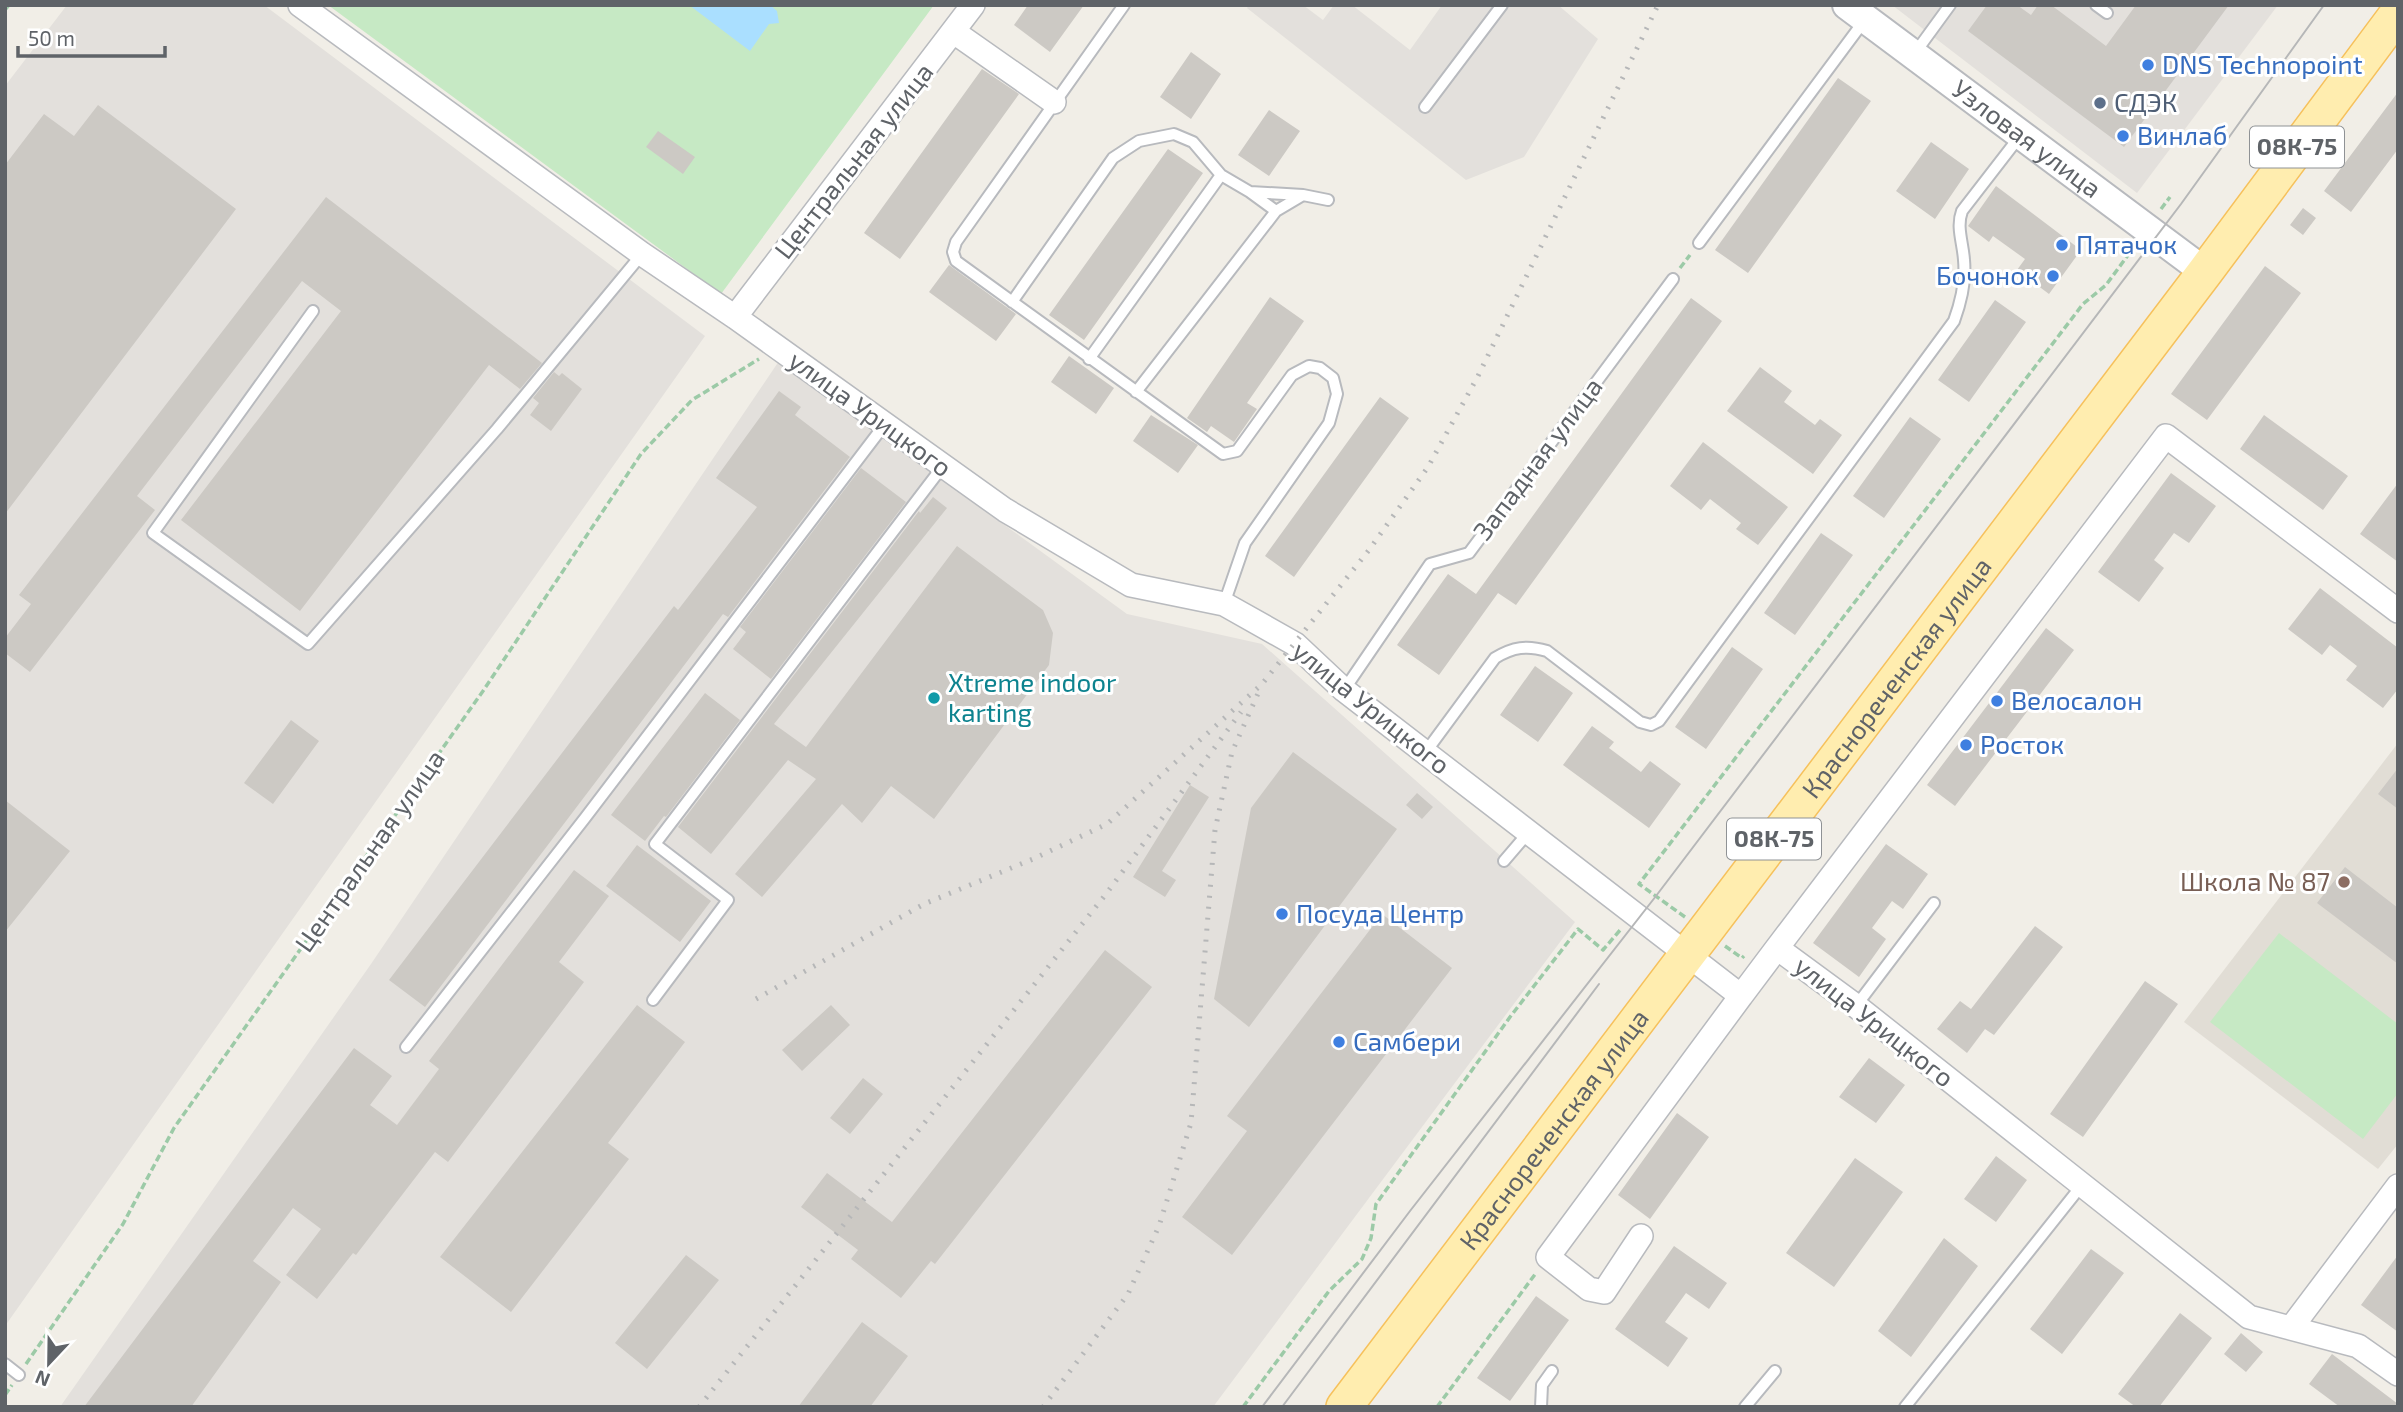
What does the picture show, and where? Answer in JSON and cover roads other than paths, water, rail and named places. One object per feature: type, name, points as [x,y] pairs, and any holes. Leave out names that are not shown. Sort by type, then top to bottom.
[{"type":"main road","name":"Краснореченская улица","points":[[1344,1407],[2395,22]]},
{"type":"street","name":"улица Урицкого","points":[[299,5],[642,254],[735,317],[1005,510],[1131,585],[1224,604],[1294,644],[1343,690],[1634,914],[1695,942],[1741,996],[1777,948],[1856,1006],[2249,1317],[2358,1346],[2398,1374]]},
{"type":"street","name":"Центральная улица","points":[[735,317],[973,5]]},
{"type":"street","name":"Узловая улица","points":[[1856,12],[2205,272]]},
{"type":"street","points":[[954,32],[1054,102]]},
{"type":"street","points":[[1777,948],[2166,436],[2398,611]]},
{"type":"street","points":[[1641,1236],[1604,1292],[1588,1289],[1548,1257],[1741,996]]},
{"type":"street","points":[[2291,1328],[2398,1186]]},
{"type":"lane","points":[[1124,5],[956,242],[953,252],[956,261],[1223,454],[1237,451],[1292,375],[1309,366],[1320,368],[1332,378],[1337,394],[1329,424],[1245,543],[1224,604]]},
{"type":"lane","points":[[1425,107],[1502,5]]},
{"type":"lane","points":[[1913,55],[1950,5]]},
{"type":"lane","points":[[2096,5],[2106,13]]},
{"type":"lane","points":[[1699,243],[1856,12]]},
{"type":"lane","points":[[1012,302],[1113,158],[1139,141],[1174,134],[1193,142],[1221,175],[1250,191],[1276,211]]},
{"type":"lane","points":[[1425,753],[1495,657],[1521,647],[1547,651],[1640,722],[1651,725],[1660,721],[1954,321],[1962,300],[1965,262],[1958,221],[1962,211],[2020,135]]},
{"type":"lane","points":[[1089,359],[1221,175]]},
{"type":"lane","points":[[1250,191],[1303,195],[1328,201]]},
{"type":"lane","points":[[1136,392],[1276,211],[1303,195]]},
{"type":"lane","points":[[313,311],[153,533],[308,644],[497,429],[642,254]]},
{"type":"lane","name":"Западная улица","points":[[1343,690],[1430,564],[1469,553],[1673,279]]},
{"type":"lane","points":[[406,1047],[593,808],[885,424]]},
{"type":"lane","points":[[653,1000],[728,900],[655,845],[943,466]]},
{"type":"lane","points":[[1504,861],[1528,833]]},
{"type":"lane","points":[[1856,1006],[1934,903]]},
{"type":"lane","points":[[1905,1407],[2082,1185]]},
{"type":"lane","points":[[5,1364],[19,1375]]},
{"type":"lane","points":[[1541,1407],[1542,1385],[1552,1371]]},
{"type":"lane","points":[[1745,1407],[1775,1371]]},
{"type":"water","points":[[689,5],[770,5],[777,11],[779,23],[769,24],[750,51]]},
{"type":"tram line","points":[[1262,1407],[1410,1211],[1656,896],[2181,204],[2324,5]]},
{"type":"tram line","points":[[1282,1407],[1599,984]]},
{"type":"railway","points":[[756,999],[924,904],[1033,859],[1107,824],[1262,684],[1369,550],[1428,467],[1478,376],[1658,5]]},
{"type":"railway","points":[[1043,1407],[1128,1294],[1159,1226],[1191,1123],[1215,830],[1232,752],[1260,689]]},
{"type":"railway","points":[[699,1407],[1106,894],[1241,712]]},
{"type":"place","name":"DNS Technopoint","points":[[2148,65]]},
{"type":"place","name":"СДЭК","points":[[2100,103]]},
{"type":"place","name":"Винлаб","points":[[2123,136]]},
{"type":"place","name":"Пятачок","points":[[2062,245]]},
{"type":"place","name":"Бочонок","points":[[2053,276]]},
{"type":"place","name":"Xtreme indoor karting","points":[[934,698]]},
{"type":"place","name":"Велосалон","points":[[1997,701]]},
{"type":"place","name":"Росток","points":[[1966,745]]},
{"type":"place","name":"Школа № 87","points":[[2344,882]]},
{"type":"place","name":"Посуда Центр","points":[[1282,914]]},
{"type":"place","name":"Самбери","points":[[1339,1042]]}]
